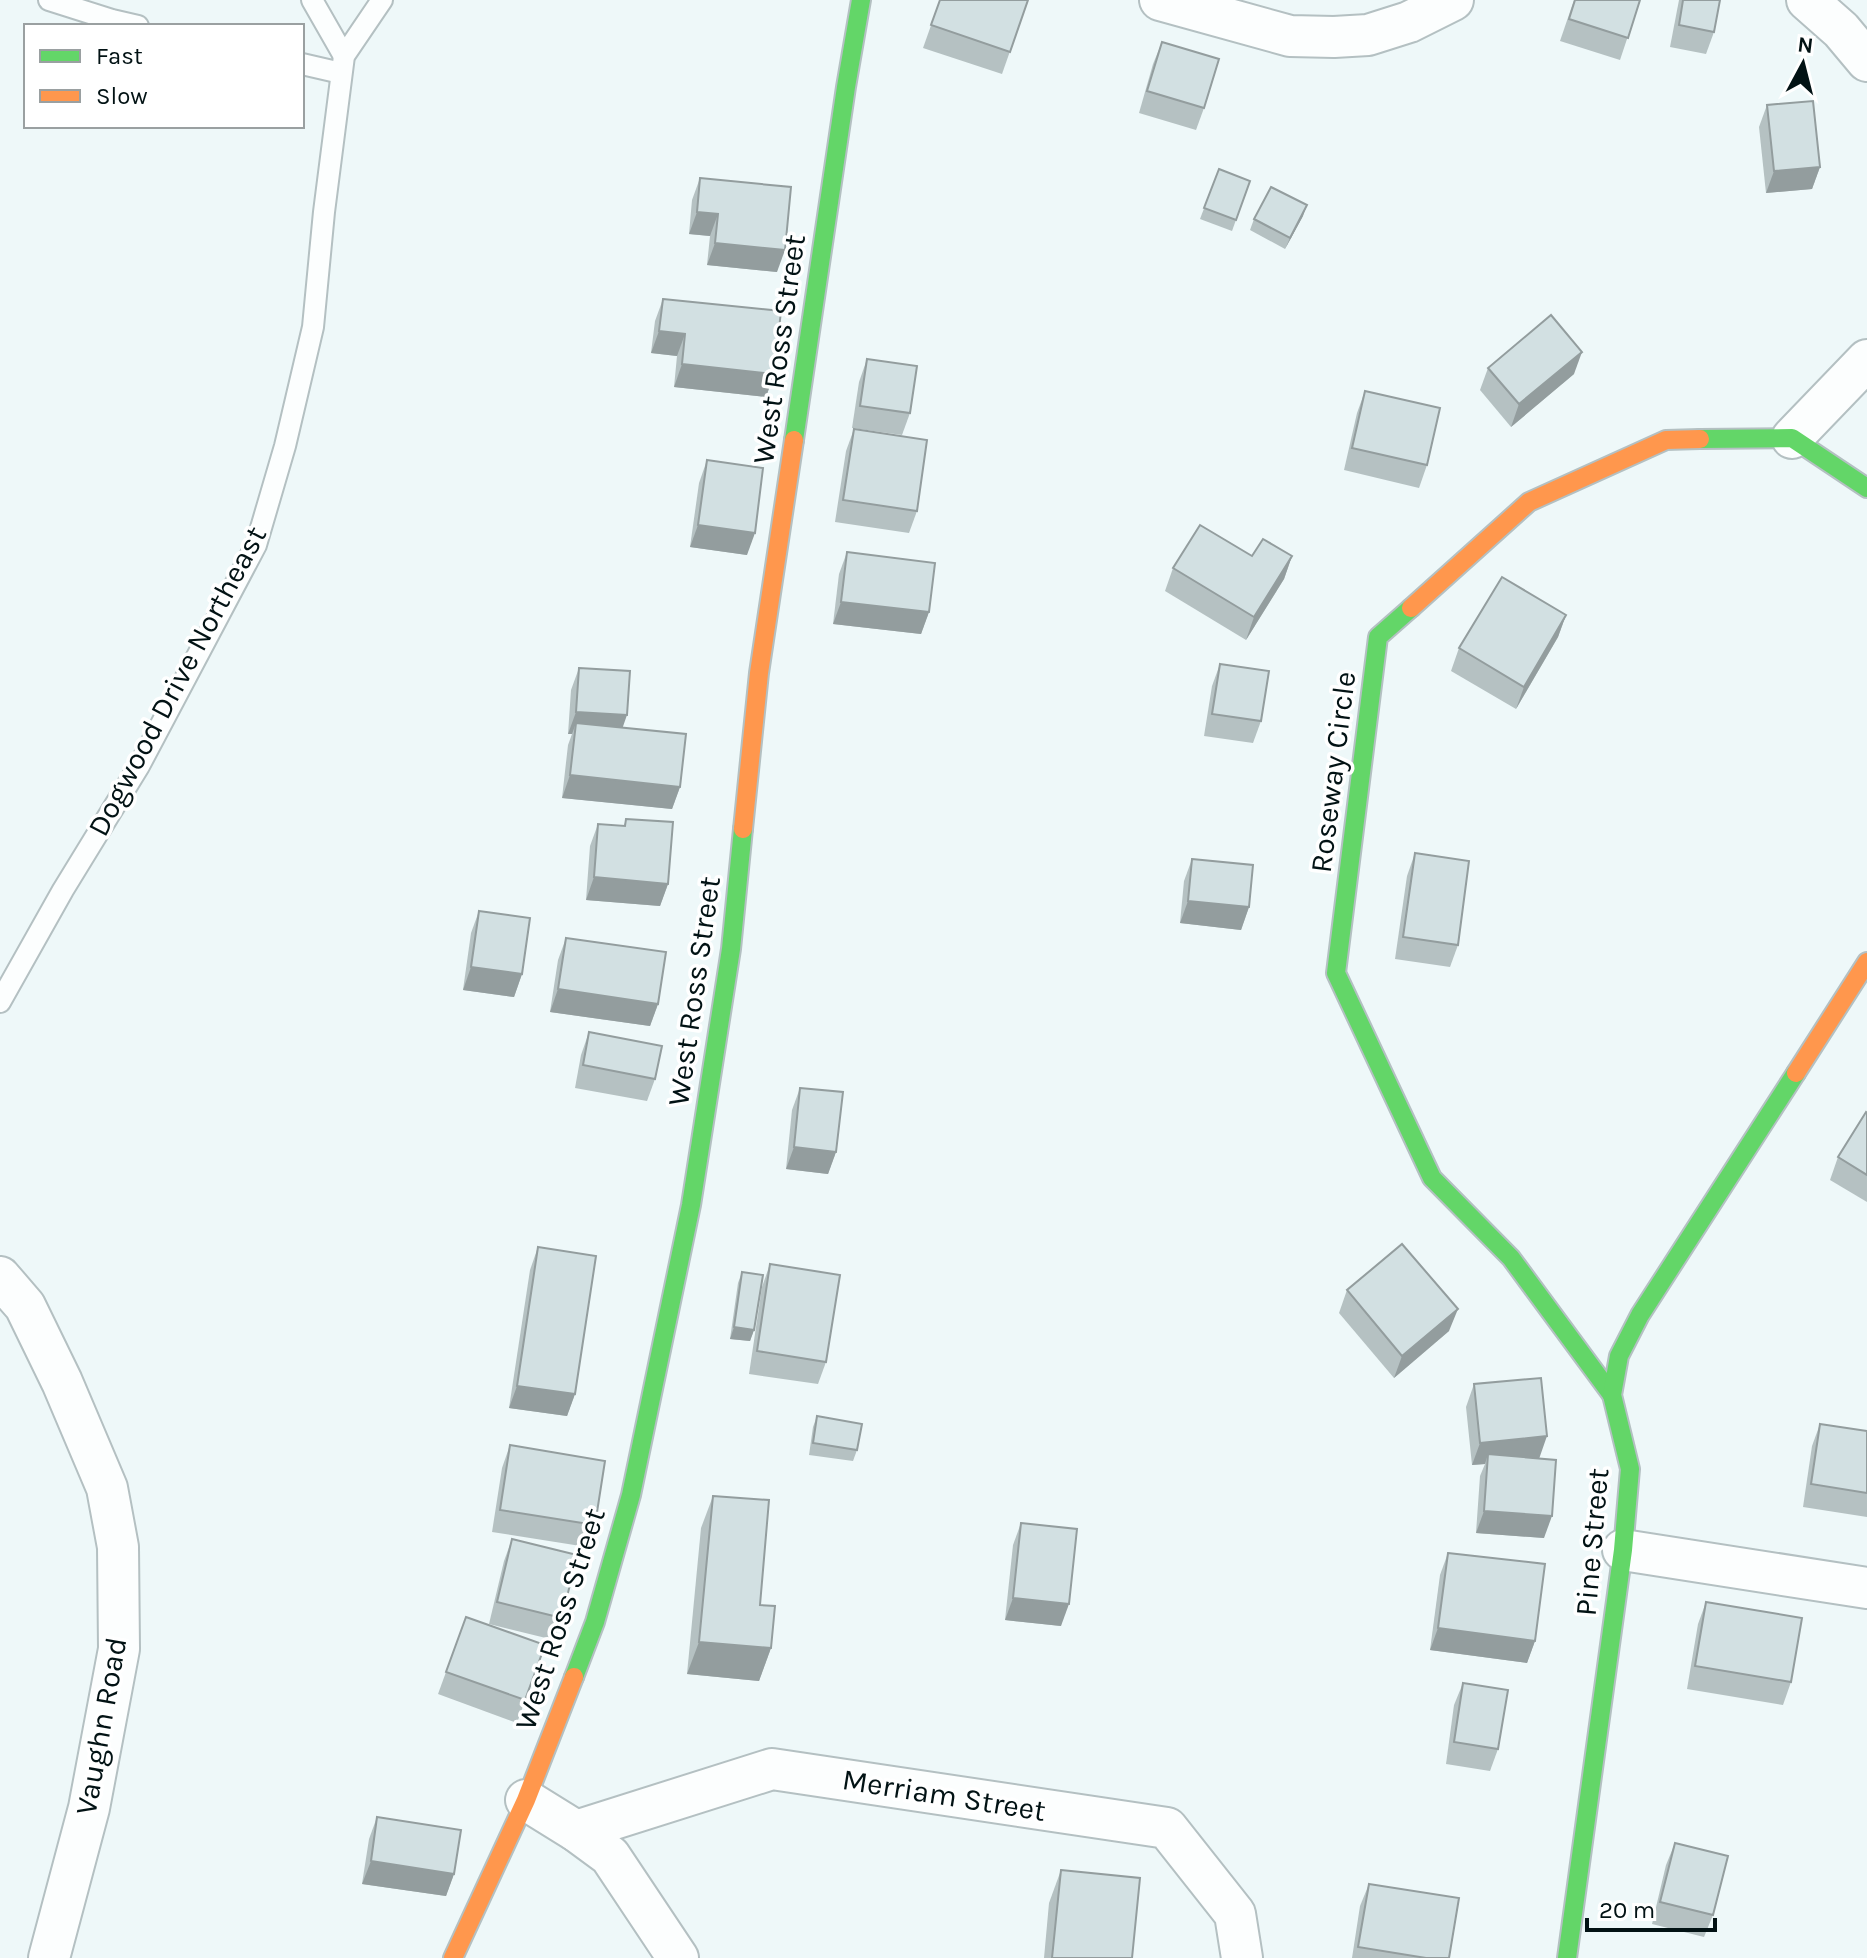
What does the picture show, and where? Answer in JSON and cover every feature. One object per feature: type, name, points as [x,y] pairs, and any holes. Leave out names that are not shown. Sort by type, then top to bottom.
[{"type":"street","name":"West Ross Street","points":[[453,1958],[526,1800],[595,1622],[631,1495],[691,1205],[731,949],[759,673],[861,0]]},
{"type":"street","points":[[1160,0],[1290,36],[1334,37],[1368,35],[1409,22],[1453,0]]},
{"type":"street","points":[[1807,0],[1841,30],[1867,61]]},
{"type":"street","points":[[1867,360],[1792,438],[1867,488]]},
{"type":"street","name":"Roseway Circle","points":[[1612,1395],[1511,1258],[1432,1178],[1336,973],[1378,637],[1529,502],[1666,440],[1792,438]]},
{"type":"street","name":"Pine Street","points":[[1567,1958],[1623,1550],[1630,1469],[1612,1395],[1619,1356],[1640,1315],[1867,962]]},
{"type":"street","name":"Vaughn Road","points":[[0,1277],[25,1306],[62,1382],[107,1488],[118,1547],[119,1649],[89,1808],[49,1958]]},
{"type":"street","points":[[1623,1550],[1867,1588]]},
{"type":"street","name":"Merriam Street","points":[[576,1831],[772,1769],[1167,1828],[1235,1914],[1242,1958]]},
{"type":"street","points":[[526,1800],[610,1856],[678,1958]]},
{"type":"lane","points":[[49,0],[129,24]]},
{"type":"lane","points":[[304,64],[343,64],[312,0]]},
{"type":"lane","name":"Dogwood Drive Northeast","points":[[0,1002],[63,890],[139,766],[256,545],[285,446],[313,327],[343,64],[382,0]]},
{"type":"building","points":[[940,0],[1028,0],[1010,52],[931,25]]},
{"type":"building","points":[[1575,0],[1640,0],[1628,38],[1569,19]]},
{"type":"building","points":[[1683,0],[1720,0],[1714,32],[1679,25]]},
{"type":"building","points":[[1162,42],[1219,59],[1204,108],[1147,91]]},
{"type":"building","points":[[1813,101],[1820,167],[1774,171],[1767,105]]},
{"type":"building","points":[[1219,169],[1250,181],[1236,220],[1204,208]]},
{"type":"building","points":[[700,178],[791,187],[785,250],[715,243],[718,214],[697,212]]},
{"type":"building","points":[[1271,187],[1307,205],[1290,238],[1254,219]]},
{"type":"building","points":[[663,299],[781,311],[774,374],[682,364],[685,334],[659,331]]},
{"type":"building","points":[[1551,315],[1582,352],[1519,404],[1488,368]]},
{"type":"building","points":[[867,359],[917,366],[910,413],[860,406]]},
{"type":"building","points":[[1365,391],[1440,408],[1427,465],[1352,448]]},
{"type":"building","points":[[854,429],[927,440],[917,511],[843,500]]},
{"type":"building","points":[[707,460],[763,468],[755,533],[698,525]]},
{"type":"building","points":[[1200,525],[1252,556],[1263,539],[1292,556],[1254,617],[1173,568]]},
{"type":"building","points":[[847,552],[935,563],[929,612],[841,602]]},
{"type":"building","points":[[1502,577],[1566,615],[1524,687],[1459,648]]},
{"type":"building","points":[[1220,664],[1269,671],[1261,721],[1212,714]]},
{"type":"building","points":[[579,668],[630,671],[627,715],[576,712]]},
{"type":"building","points":[[576,723],[686,734],[680,787],[570,775]]},
{"type":"building","points":[[626,819],[673,822],[668,884],[594,877],[598,824],[625,826]]},
{"type":"building","points":[[1415,853],[1469,861],[1458,945],[1403,937]]},
{"type":"building","points":[[1192,859],[1253,865],[1249,907],[1188,901]]},
{"type":"building","points":[[479,911],[530,918],[522,974],[471,967]]},
{"type":"building","points":[[566,938],[666,952],[658,1004],[558,989]]},
{"type":"building","points":[[589,1032],[662,1046],[655,1079],[583,1065]]},
{"type":"building","points":[[800,1088],[843,1092],[836,1152],[794,1147]]},
{"type":"building","points":[[1867,1113],[1867,1175],[1838,1157]]},
{"type":"building","points":[[1402,1244],[1458,1309],[1402,1356],[1347,1290]]},
{"type":"building","points":[[538,1247],[596,1256],[575,1394],[517,1386]]},
{"type":"building","points":[[770,1264],[840,1275],[826,1362],[757,1351]]},
{"type":"building","points":[[742,1272],[763,1275],[754,1330],[734,1327]]},
{"type":"building","points":[[1541,1378],[1547,1436],[1480,1443],[1474,1384]]},
{"type":"building","points":[[817,1416],[862,1424],[857,1450],[813,1443]]},
{"type":"building","points":[[1820,1424],[1867,1431],[1867,1493],[1811,1484]]},
{"type":"building","points":[[510,1445],[605,1461],[595,1525],[500,1510]]},
{"type":"building","points":[[1488,1454],[1556,1460],[1552,1516],[1484,1511]]},
{"type":"building","points":[[713,1496],[769,1500],[760,1605],[775,1606],[771,1648],[699,1642]]},
{"type":"building","points":[[1021,1523],[1077,1529],[1069,1604],[1013,1598]]},
{"type":"building","points":[[512,1539],[577,1555],[562,1618],[497,1602]]},
{"type":"building","points":[[1448,1553],[1545,1564],[1535,1641],[1438,1628]]},
{"type":"building","points":[[1706,1602],[1802,1618],[1791,1682],[1695,1666]]},
{"type":"building","points":[[466,1617],[545,1645],[525,1700],[446,1672]]},
{"type":"building","points":[[1463,1683],[1508,1690],[1498,1749],[1454,1742]]},
{"type":"building","points":[[377,1817],[461,1830],[454,1874],[371,1861]]},
{"type":"building","points":[[1675,1843],[1728,1856],[1713,1915],[1660,1902]]},
{"type":"building","points":[[1061,1870],[1140,1878],[1132,1958],[1052,1958]]},
{"type":"building","points":[[1369,1884],[1459,1898],[1449,1958],[1426,1958],[1358,1947]]},
{"type":"traffic: fast","points":[[794,440],[861,0]]},
{"type":"traffic: fast","points":[[1700,439],[1792,438],[1867,488]]},
{"type":"traffic: fast","points":[[1411,608],[1378,637],[1336,973],[1432,1178],[1511,1258],[1612,1395]]},
{"type":"traffic: fast","points":[[574,1677],[595,1622],[631,1495],[691,1205],[731,949],[743,829]]},
{"type":"traffic: fast","points":[[1567,1958],[1623,1550],[1630,1469],[1612,1395],[1619,1356],[1640,1315],[1796,1073]]},
{"type":"traffic: slow","points":[[1411,608],[1529,502],[1666,440],[1700,439]]},
{"type":"traffic: slow","points":[[743,829],[759,673],[794,440]]},
{"type":"traffic: slow","points":[[1796,1073],[1867,962]]},
{"type":"traffic: slow","points":[[453,1958],[526,1800],[574,1677]]}]
